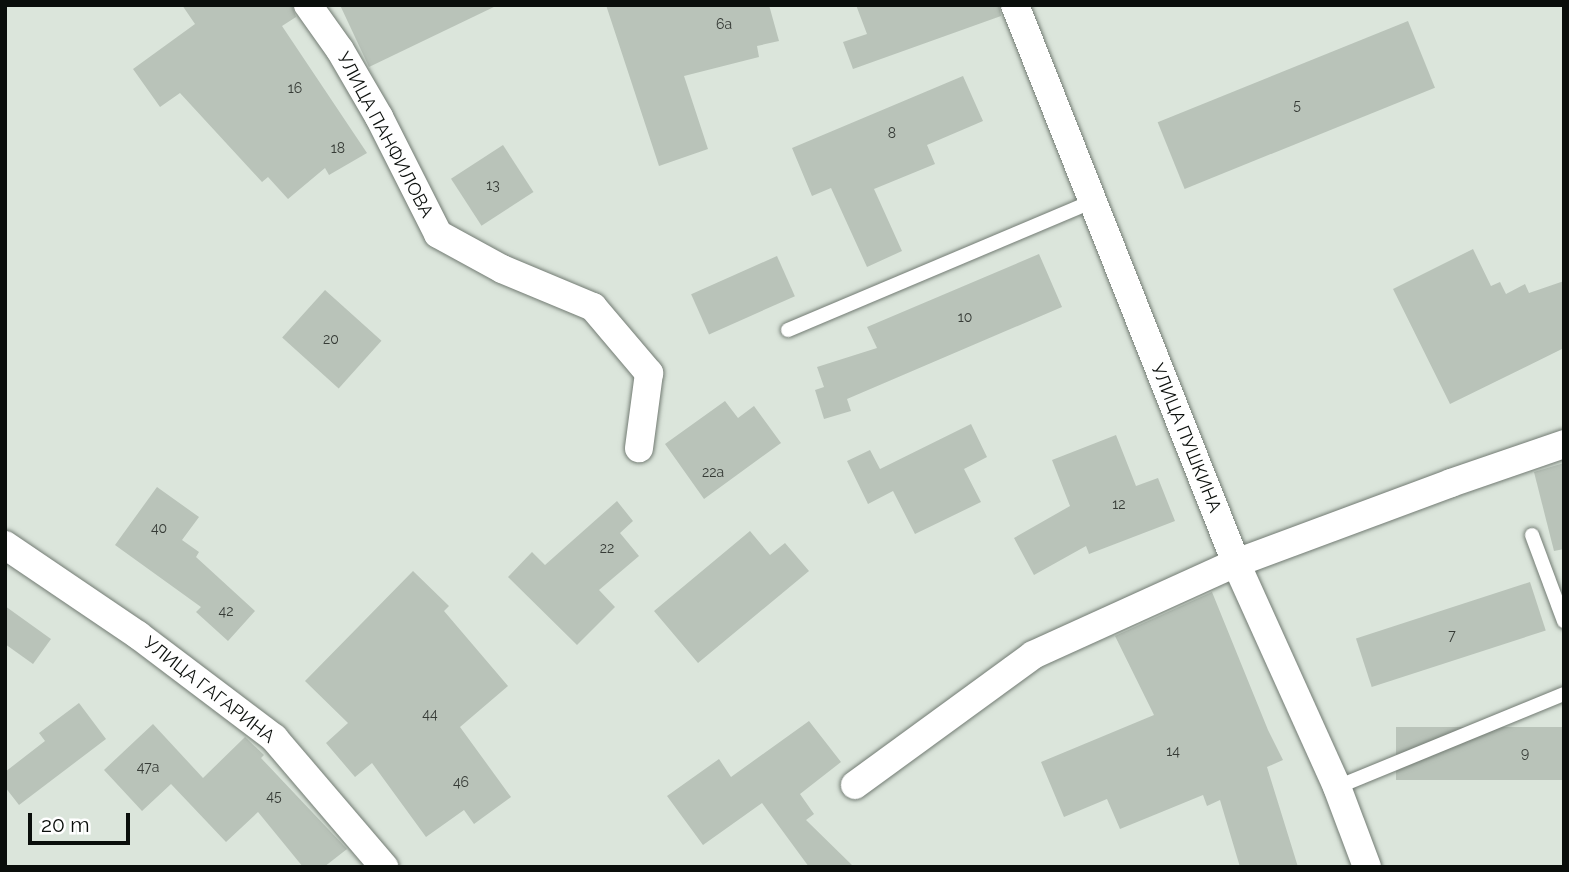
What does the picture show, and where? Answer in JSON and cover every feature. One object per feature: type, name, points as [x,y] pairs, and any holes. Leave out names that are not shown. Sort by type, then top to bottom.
[{"type":"street","name":"УЛИЦА ПАНФИЛОВА","points":[[308,5],[340,50],[379,117],[438,234],[502,269],[593,307],[649,373],[639,448]]},
{"type":"street","name":"УЛИЦА ПУШКИНА","points":[[1015,5],[1236,563],[1337,788],[1367,867]]},
{"type":"street","points":[[855,785],[1033,655],[1236,563],[1451,482],[1564,444]]},
{"type":"street","name":"УЛИЦА ГАГАРИНА","points":[[5,545],[138,635],[274,738],[384,867]]},
{"type":"lane","points":[[788,330],[1093,201]]},
{"type":"lane","points":[[1532,535],[1564,621]]},
{"type":"lane","points":[[1337,788],[1564,694]]},
{"type":"building","points":[[182,5],[292,5],[296,17],[282,26],[367,153],[329,175],[325,168],[288,199],[268,177],[262,182],[180,93],[160,107],[133,69],[195,24]]},
{"type":"building","points":[[340,5],[498,5],[369,67]]},
{"type":"building","points":[[606,5],[769,5],[779,41],[757,46],[759,57],[684,76],[708,149],[659,166]]},
{"type":"building","points":[[856,5],[999,5],[1001,16],[853,69],[843,42],[867,34]]},
{"type":"building","points":[[1408,21],[1435,88],[1185,189],[1158,122]]},
{"type":"building","points":[[963,76],[983,121],[927,145],[935,164],[874,189],[902,251],[867,267],[831,188],[812,196],[792,148]]},
{"type":"building","points":[[503,145],[533,192],[482,226],[451,179]]},
{"type":"building","points":[[1473,249],[1491,286],[1500,282],[1506,294],[1525,284],[1529,293],[1564,281],[1564,348],[1450,404],[1393,289]]},
{"type":"building","points":[[1039,254],[1062,307],[847,399],[851,411],[824,419],[815,390],[824,387],[817,367],[877,348],[867,327]]},
{"type":"building","points":[[777,256],[795,296],[709,334],[691,294]]},
{"type":"building","points":[[325,290],[381,341],[339,388],[282,338]]},
{"type":"building","points":[[725,401],[738,418],[754,406],[781,443],[704,499],[665,444]]},
{"type":"building","points":[[971,424],[987,457],[964,469],[981,502],[915,534],[893,491],[868,504],[847,461],[870,450],[880,469]]},
{"type":"building","points":[[1116,435],[1136,486],[1158,478],[1175,521],[1089,554],[1086,546],[1034,575],[1014,538],[1070,506],[1052,460]]},
{"type":"building","points":[[1564,463],[1564,549],[1554,551],[1534,472]]},
{"type":"building","points":[[157,487],[199,517],[182,540],[199,552],[196,557],[255,611],[228,641],[196,612],[201,607],[115,545]]},
{"type":"building","points":[[617,501],[633,521],[620,533],[639,556],[599,590],[615,607],[577,645],[508,577],[532,552],[545,565]]},
{"type":"building","points":[[750,531],[770,555],[785,543],[809,571],[698,663],[654,611]]},
{"type":"building","points":[[413,571],[449,606],[444,611],[508,686],[460,727],[511,797],[474,824],[464,810],[426,837],[372,763],[355,777],[326,743],[348,723],[305,681]]},
{"type":"building","points":[[1530,582],[1546,631],[1372,687],[1356,639]]},
{"type":"building","points":[[1212,592],[1268,730],[1283,760],[1267,767],[1298,867],[1240,867],[1220,800],[1207,806],[1203,795],[1120,829],[1107,799],[1064,817],[1041,762],[1154,715],[1115,636]]},
{"type":"building","points":[[5,606],[51,639],[33,664],[5,644]]},
{"type":"building","points":[[79,703],[106,739],[19,805],[5,787],[5,772],[45,741],[39,733]]},
{"type":"building","points":[[809,721],[841,762],[800,794],[814,814],[806,820],[854,867],[809,867],[762,803],[703,845],[667,796],[719,759],[731,777]]},
{"type":"building","points":[[153,724],[203,778],[245,737],[264,755],[261,758],[347,849],[324,867],[303,867],[258,812],[226,842],[171,784],[142,811],[104,770]]},
{"type":"building","points":[[1396,727],[1564,727],[1564,780],[1396,780]]}]
